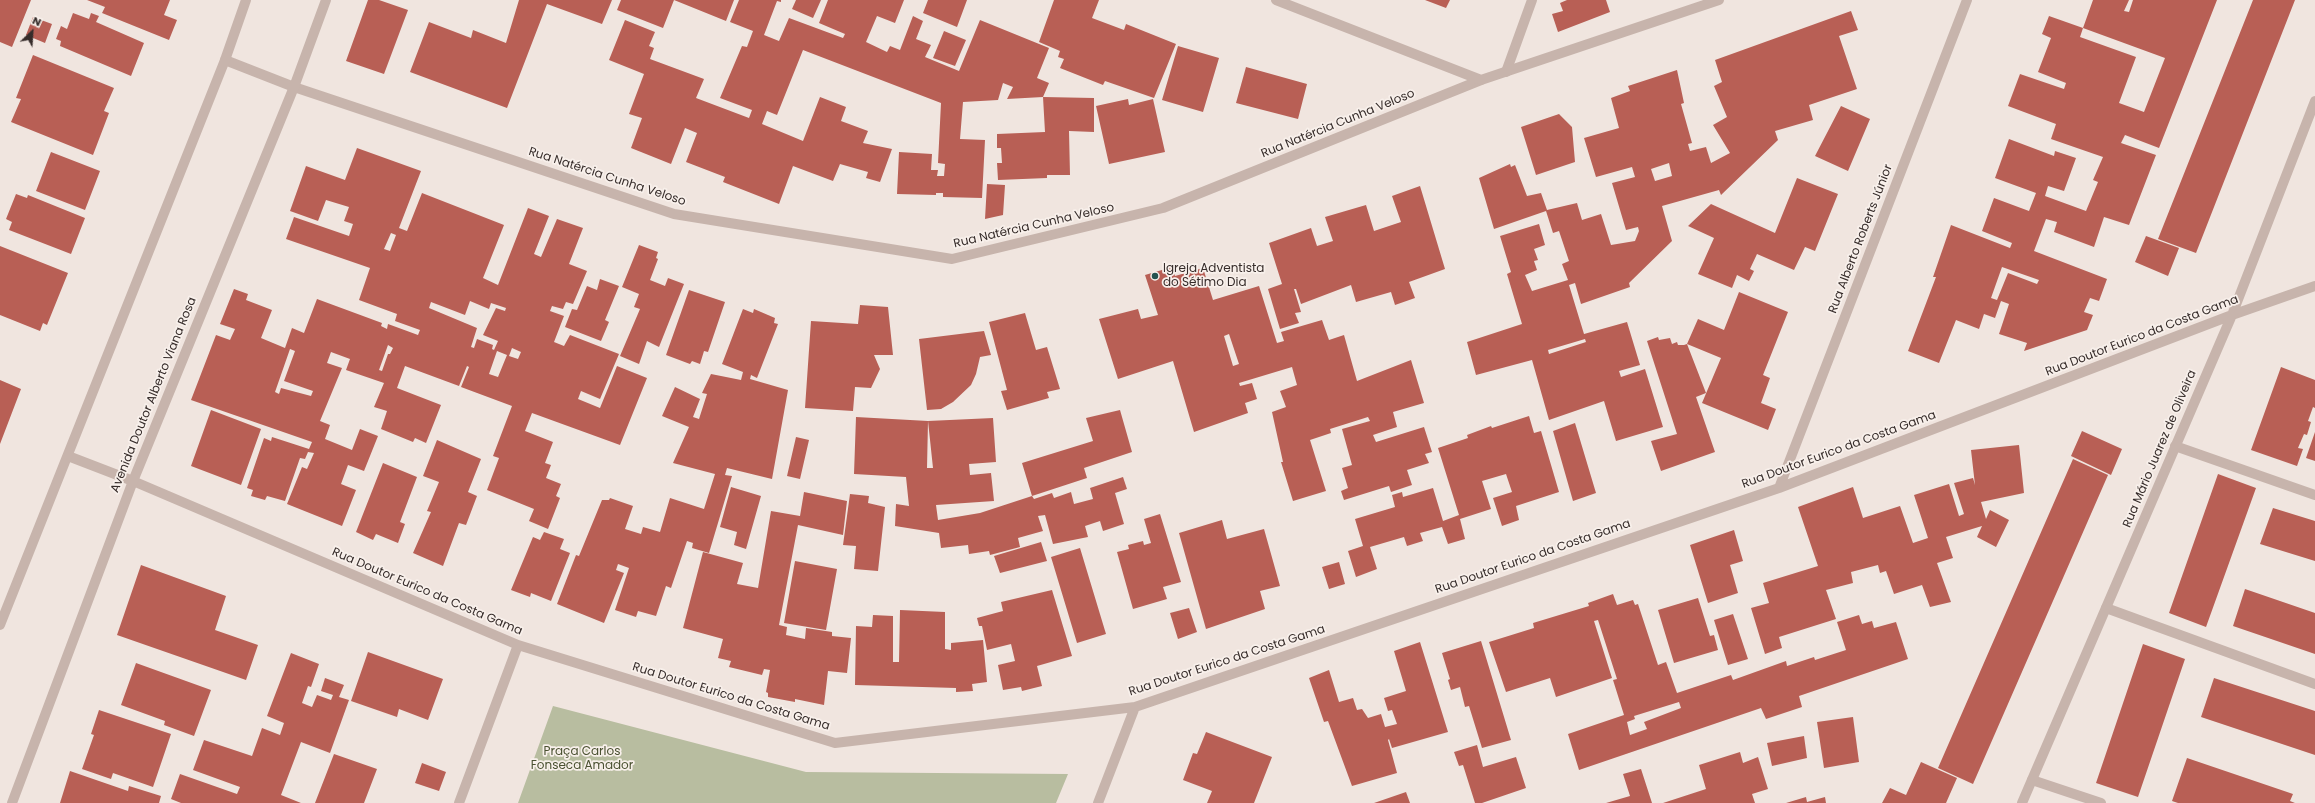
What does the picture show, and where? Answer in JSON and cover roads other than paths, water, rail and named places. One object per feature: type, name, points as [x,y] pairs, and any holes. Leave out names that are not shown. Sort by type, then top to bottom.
[{"type":"street","points":[[0,625],[224,60],[246,0]]},
{"type":"street","name":"Avenida Doutor Alberto Viana Rosa","points":[[12,803],[133,481],[294,87],[326,0]]},
{"type":"street","points":[[1276,0],[1481,80]]},
{"type":"street","points":[[1506,72],[1532,0]]},
{"type":"street","name":"Rua Natércia Cunha Veloso","points":[[224,60],[294,87],[674,214],[952,259],[1163,208],[1481,80],[1719,0]]},
{"type":"street","name":"Rua Alberto Roberts Júnior","points":[[1779,488],[1967,0]]},
{"type":"street","name":"Rua Mário Juarez de Oliveira","points":[[2022,803],[2232,315],[2315,101]]},
{"type":"street","name":"Rua Doutor Eurico da Costa Gama","points":[[68,456],[133,481],[518,645],[835,743],[1136,707],[1779,488],[2232,315],[2315,286]]},
{"type":"street","points":[[2175,446],[2315,495]]},
{"type":"street","points":[[2106,608],[2315,684]]},
{"type":"street","points":[[459,803],[518,645]]},
{"type":"street","points":[[1098,803],[1136,707]]},
{"type":"street","points":[[2032,780],[2101,803]]},
{"type":"place","name":"Igreja Adventista do Sétimo Dia","points":[[1155,276]]},
{"type":"park label","name":"Praça Carlos Fonseca Amador","points":[[582,759]]}]
